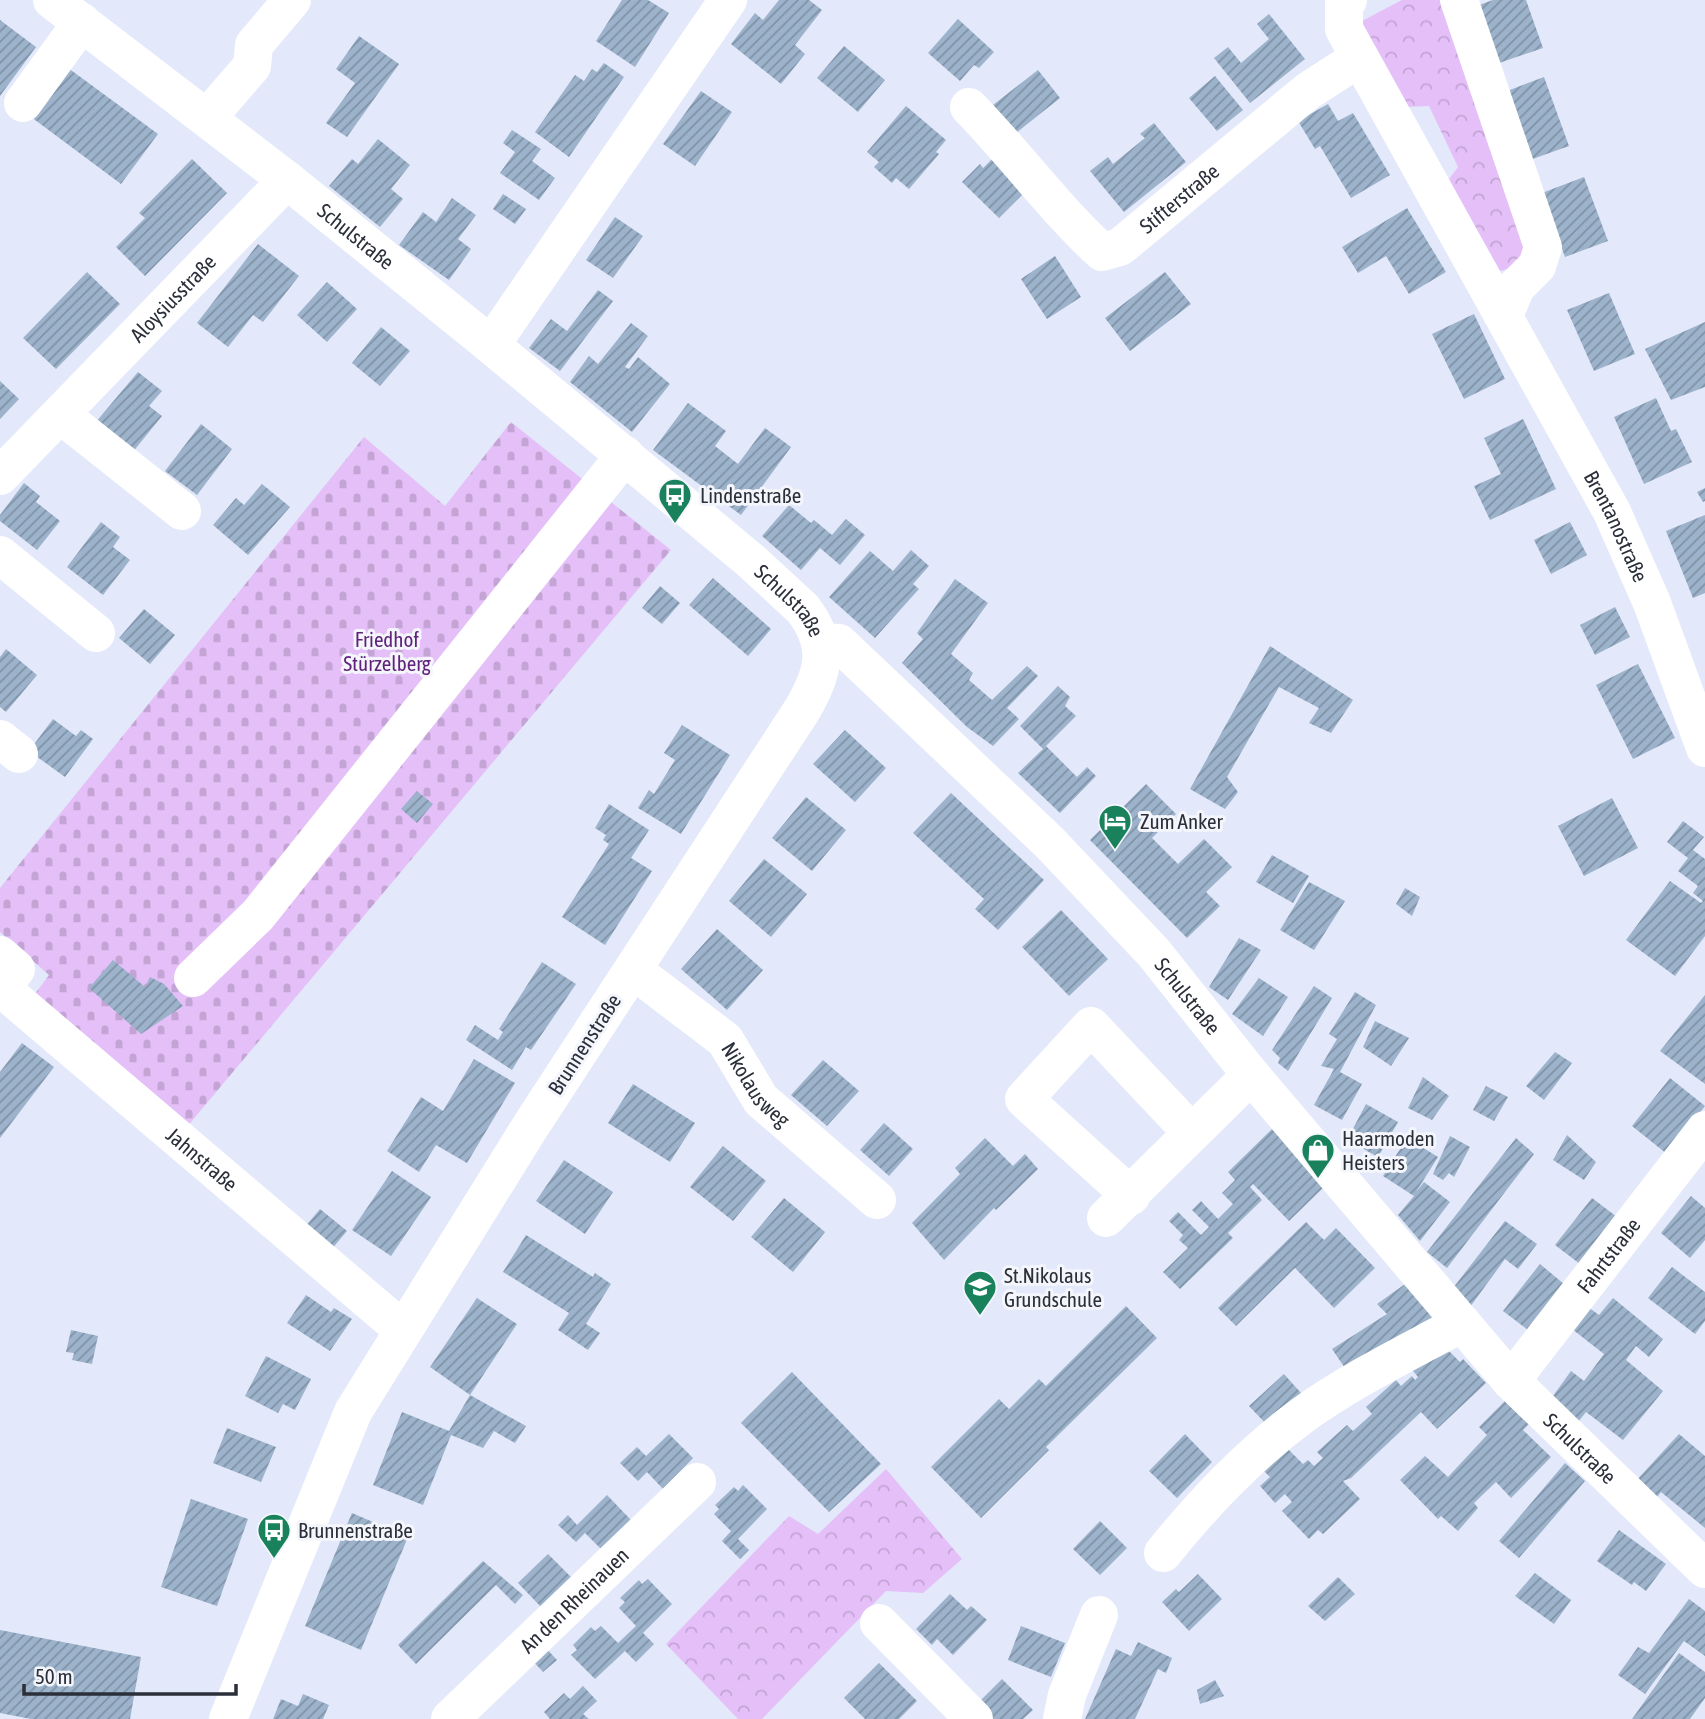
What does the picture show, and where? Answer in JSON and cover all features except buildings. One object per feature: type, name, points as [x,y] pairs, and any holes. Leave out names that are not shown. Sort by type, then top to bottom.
[{"type":"street","points":[[207,118],[252,66],[254,45],[292,0]]},
{"type":"street","points":[[491,345],[728,0]]},
{"type":"street","points":[[1348,0],[1344,4],[1343,29],[1359,58]]},
{"type":"street","points":[[1459,0],[1543,247],[1536,266],[1516,287],[1504,316]]},
{"type":"street","points":[[23,103],[67,11]]},
{"type":"street","name":"Schulstraße","points":[[67,11],[287,180],[625,455],[794,601],[814,624],[820,642],[839,643],[1050,843],[1154,953],[1251,1075],[1511,1381],[1705,1569]]},
{"type":"street","name":"Stifterstraße","points":[[969,107],[1013,152],[1052,202],[1101,251],[1120,247],[1308,91],[1359,58]]},
{"type":"street","name":"Brentanostraße","points":[[1359,58],[1612,512],[1652,603],[1705,748]]},
{"type":"street","name":"Aloysiusstraße","points":[[0,476],[287,180]]},
{"type":"street","points":[[61,415],[182,512]]},
{"type":"street","points":[[192,978],[258,915],[625,455]]},
{"type":"street","points":[[0,555],[96,633]]},
{"type":"street","name":"Brunnenstraße","points":[[228,1719],[354,1412],[402,1329],[812,693],[820,671],[820,642]]},
{"type":"street","name":"Nikolausweg","points":[[633,970],[725,1040],[761,1100],[877,1200]]},
{"type":"street","name":"Jahnstraße","points":[[0,978],[402,1329]]},
{"type":"street","points":[[1192,1133],[1091,1026],[1024,1099],[1118,1207],[1251,1075]]},
{"type":"street","name":"Fahrtstraße","points":[[1511,1381],[1705,1130]]},
{"type":"street","points":[[1163,1553],[1192,1517],[1236,1472],[1304,1414],[1373,1371],[1462,1323]]},
{"type":"street","name":"An den Rheinauen","points":[[450,1719],[697,1482]]},
{"type":"street","points":[[1065,1707],[1099,1615]]},
{"type":"street","points":[[879,1623],[974,1719]]},
{"type":"green space","points":[[1402,0],[1443,0],[1527,242],[1518,266],[1500,271],[1447,182],[1458,167],[1429,106],[1406,107],[1360,22]]},
{"type":"green space","name":"Friedhof Stürzelberg","points":[[511,422],[671,550],[186,1128],[32,998],[49,975],[0,932],[0,888],[364,437],[445,506]]},
{"type":"green space","points":[[886,1469],[962,1559],[923,1593],[886,1591],[762,1719],[738,1719],[666,1644],[789,1516],[818,1534]]},
{"type":"place","name":"Lindenstraße","points":[[675,525]]},
{"type":"place","name":"Zum Anker","points":[[1115,851]]},
{"type":"place","name":"Haarmoden Heisters","points":[[1318,1180]]},
{"type":"place","name":"St.Nikolaus Grundschule","points":[[980,1317]]},
{"type":"place","name":"Brunnenstraße","points":[[274,1560]]}]
